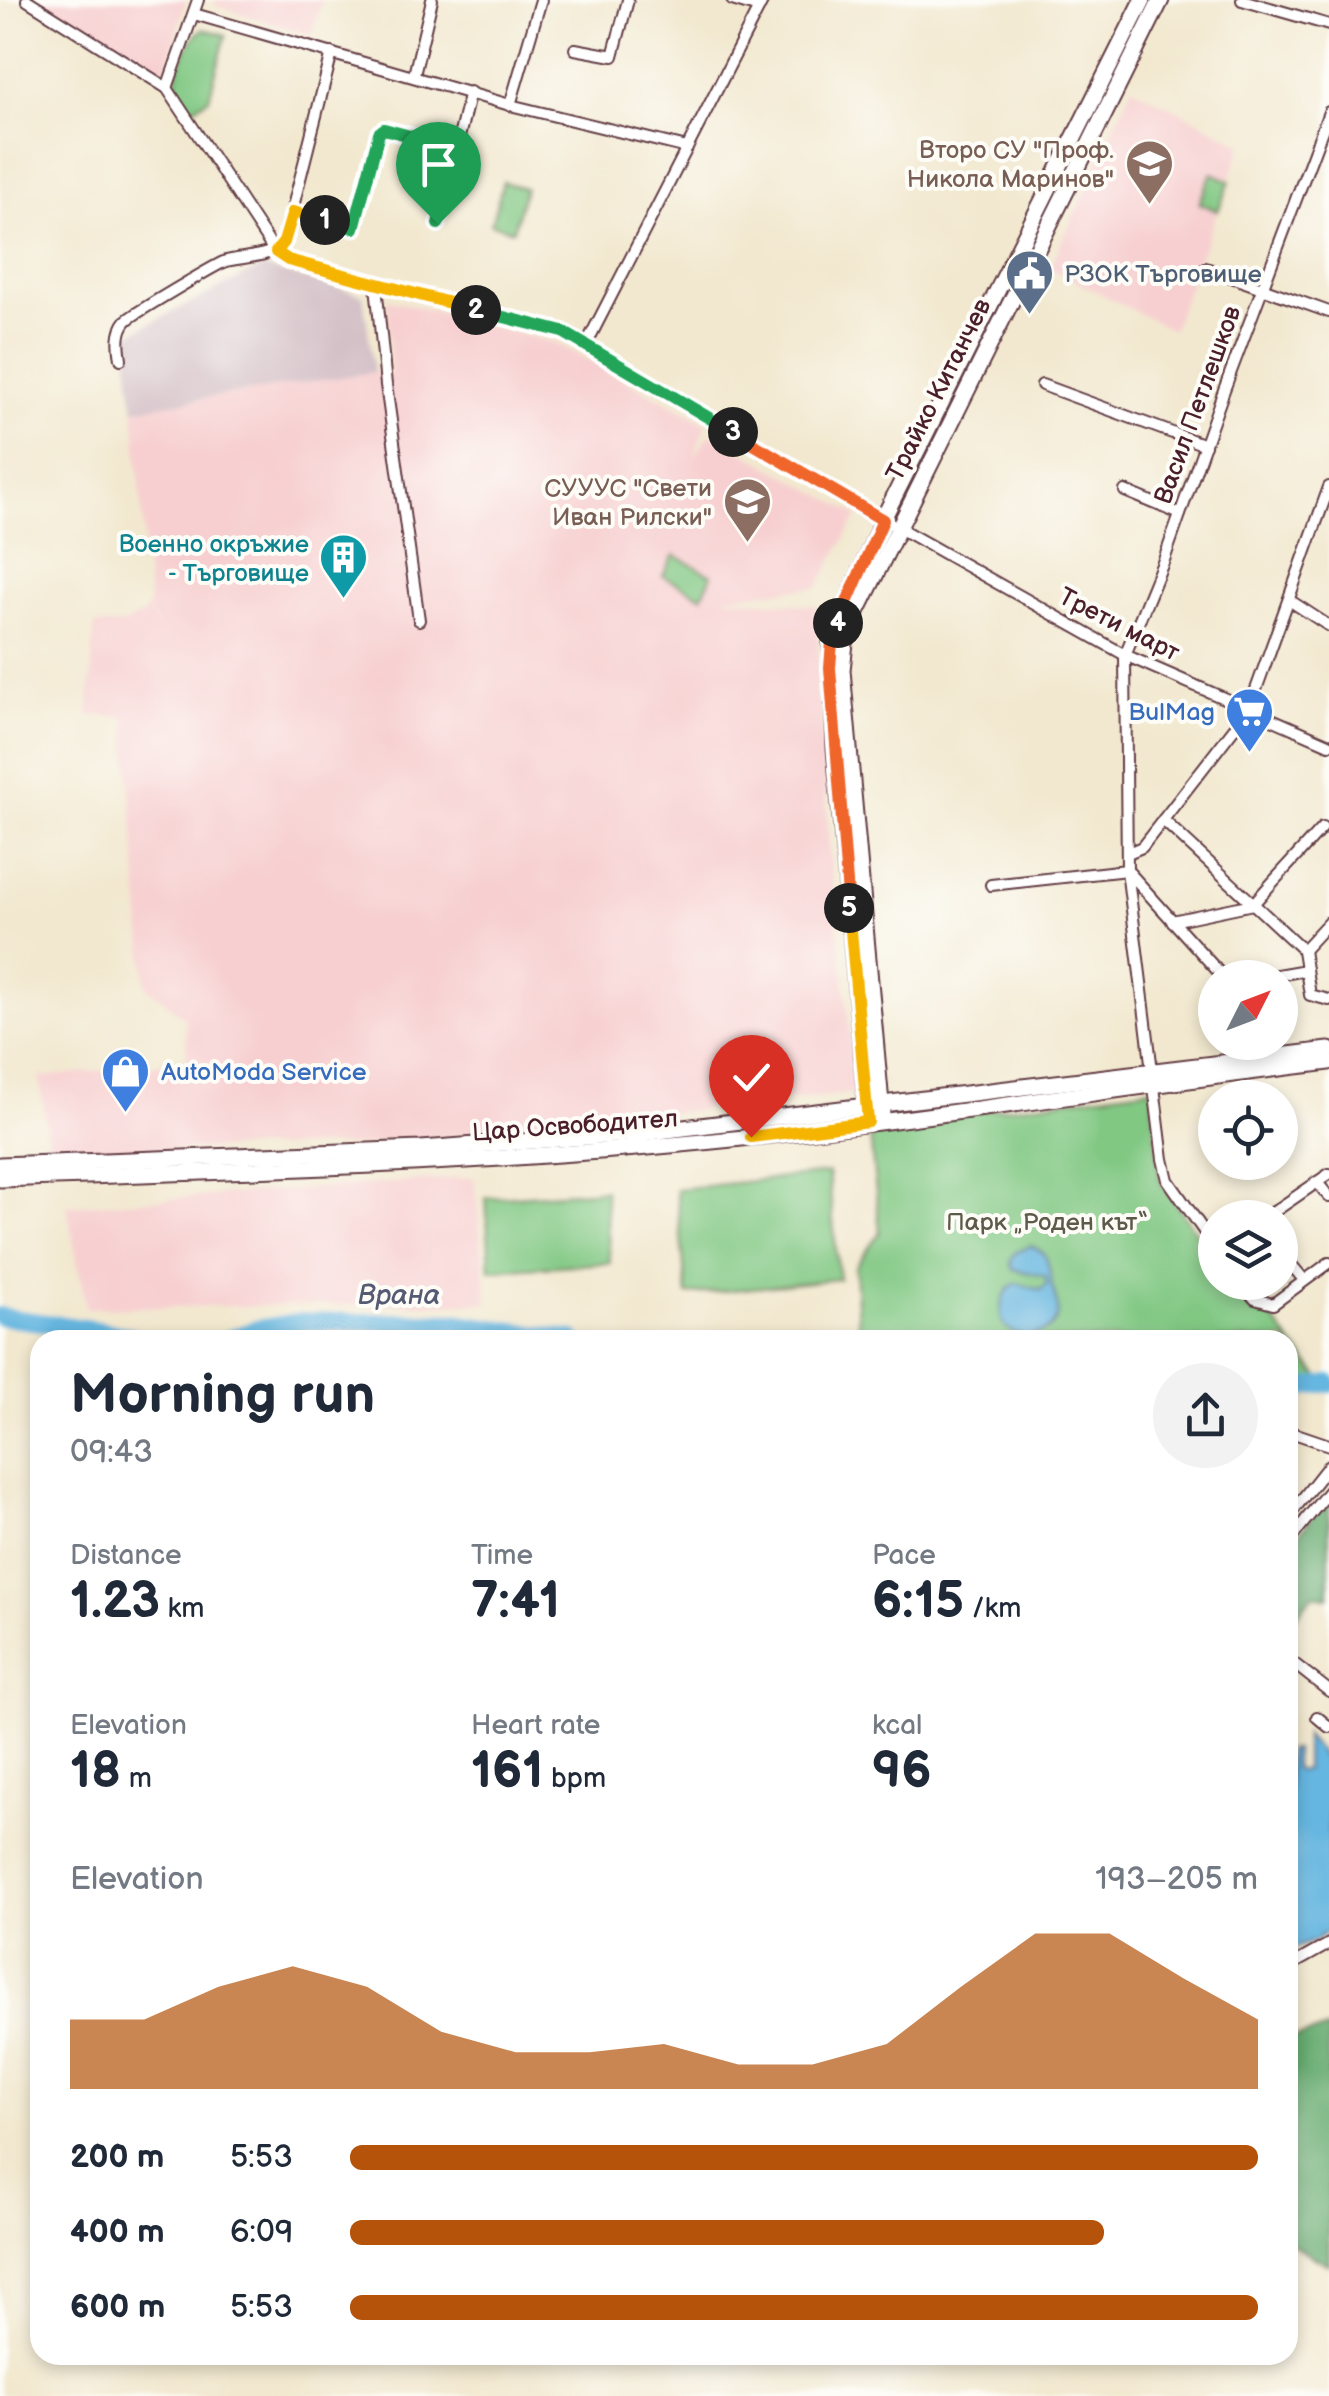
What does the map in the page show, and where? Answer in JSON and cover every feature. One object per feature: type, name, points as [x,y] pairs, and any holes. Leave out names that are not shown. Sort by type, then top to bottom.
[{"type":"street","points":[[167,88],[198,0]]},
{"type":"street","points":[[414,75],[432,0]]},
{"type":"street","points":[[510,105],[541,0]]},
{"type":"street","points":[[575,49],[613,56],[628,0]]},
{"type":"street","name":"Трайко Китанчев","points":[[890,524],[1143,0]]},
{"type":"street","name":"Трайко Китанчев","points":[[874,1113],[830,668],[835,630],[1161,0]]},
{"type":"street","points":[[1242,0],[1269,4],[1329,25]]},
{"type":"street","points":[[586,345],[761,4],[740,1]]},
{"type":"street","points":[[33,2],[167,88],[276,252]]},
{"type":"street","points":[[194,14],[510,105],[686,148]]},
{"type":"street","points":[[121,359],[121,331],[126,320],[138,311],[187,285],[210,267],[276,252],[284,242],[332,53]]},
{"type":"street","points":[[438,224],[470,92]]},
{"type":"street","name":"Васил Петлешков","points":[[1125,654],[1329,112]]},
{"type":"street","points":[[293,212],[354,228],[381,130],[455,148]]},
{"type":"street","name":"Трети март","points":[[276,252],[288,260],[376,285],[544,326],[586,345],[890,524],[1125,654],[1329,744]]},
{"type":"street","points":[[1206,268],[1329,312]]},
{"type":"street","points":[[376,285],[386,385],[420,620]]},
{"type":"street","points":[[1042,385],[1206,446]]},
{"type":"street","points":[[1128,854],[1142,847],[1248,709],[1329,487]]},
{"type":"street","points":[[1125,491],[1180,514]]},
{"type":"street","points":[[1290,600],[1329,626]]},
{"type":"street","points":[[1125,654],[1127,870],[1153,1078],[1168,1180],[1198,1223]]},
{"type":"street","points":[[1163,820],[1303,950],[1310,995],[1329,1000]]},
{"type":"street","points":[[1172,921],[1253,904],[1322,828]]},
{"type":"street","points":[[991,886],[1127,870]]},
{"type":"street","points":[[1127,870],[1208,960]]},
{"type":"street","points":[[1303,950],[1329,922]]},
{"type":"street","points":[[1298,971],[1306,970]]},
{"type":"street","name":"Цар Освободител","points":[[0,1179],[413,1163],[647,1148],[1329,1050]]},
{"type":"street","name":"Цар Освободител","points":[[1153,1078],[1329,1062]]},
{"type":"street","name":"Цар Освободител","points":[[0,1166],[421,1149],[874,1113]]},
{"type":"street","points":[[1292,1200],[1329,1174]]},
{"type":"street","points":[[1318,1182],[1329,1197]]},
{"type":"street","points":[[1298,1285],[1329,1263]]},
{"type":"street","points":[[1298,1273],[1304,1280]]},
{"type":"street","points":[[1298,1434],[1329,1445]]},
{"type":"street","points":[[1298,1504],[1328,1467]]},
{"type":"street","points":[[1298,1529],[1329,1490]]},
{"type":"street","points":[[1298,1667],[1329,1691]]},
{"type":"street","points":[[1317,1717],[1329,1727]]},
{"type":"street","points":[[1298,1961],[1329,1944]]},
{"type":"shaded area","points":[[186,0],[164,75],[42,3]]},
{"type":"shaded area","points":[[216,0],[322,0],[311,35],[214,5]]},
{"type":"shaded area","name":"Второ СУ \"Проф. Никола Маринов\"","points":[[1132,87],[1243,144],[1172,330],[1050,268]]},
{"type":"shaded area","points":[[262,267],[363,295],[374,372],[134,409],[125,336]]},
{"type":"shaded area","points":[[387,299],[556,343],[706,423],[694,457],[710,434],[858,515],[818,587],[720,597],[816,606],[830,860],[857,1093],[365,1145],[50,1153],[39,1077],[187,1062],[185,1018],[146,986],[125,717],[88,715],[95,625],[121,625],[144,614],[149,604],[134,409],[374,372],[391,375]]},
{"type":"shaded area","points":[[474,1177],[488,1303],[86,1308],[67,1206]]},
{"type":"green space","points":[[203,29],[226,35],[209,98],[189,111],[178,98],[176,81],[186,50]]},
{"type":"green space","points":[[1212,173],[1230,181],[1218,211],[1199,203]]},
{"type":"green space","points":[[503,182],[525,188],[513,230],[491,224]]},
{"type":"green space","points":[[674,555],[712,575],[702,596],[663,576]]},
{"type":"green space","name":"Парк „Роден кът“","points":[[1152,1088],[1160,1181],[1198,1236],[1198,1300],[1243,1300],[1250,1310],[1270,1316],[1281,1330],[858,1330],[855,1267],[880,1232],[869,1126]]},
{"type":"green space","points":[[828,1173],[839,1279],[687,1295],[676,1189]]},
{"type":"green space","points":[[605,1190],[610,1263],[490,1270],[486,1198]]},
{"type":"green space","name":"Парк „Роден кът“","points":[[1298,1351],[1324,1383],[1298,1388]]},
{"type":"green space","points":[[1329,1496],[1329,1597],[1312,1595],[1298,1614],[1298,1535]]},
{"type":"green space","points":[[1329,2029],[1329,2265],[1298,2248],[1298,2037]]},
{"type":"water","points":[[1030,1246],[1047,1260],[1058,1313],[1046,1330],[1010,1330],[1002,1320],[1002,1301],[1016,1283],[1041,1290],[1047,1284],[1045,1276],[1013,1269],[1015,1253]]},
{"type":"water","points":[[1305,1734],[1325,1759],[1329,1758],[1329,1930],[1298,1947],[1298,1771],[1305,1769]]},
{"type":"waterway","name":"Врана","points":[[0,1316],[95,1330]]},
{"type":"waterway","name":"Врана","points":[[254,1330],[303,1322],[452,1322],[506,1330]]},
{"type":"waterway","name":"Врана","points":[[1298,1388],[1329,1383]]},
{"type":"place","name":"Второ СУ \"Проф. Никола Маринов\"","points":[[1149,206]]},
{"type":"place","name":"РЗОК Търговище","points":[[1029,316]]},
{"type":"place","name":"СУУУС \"Свети Иван Рилски\"","points":[[747,544]]},
{"type":"place","name":"Военно окръжие - Търговище","points":[[344,600]]},
{"type":"place","name":"BulMag","points":[[1250,754]]},
{"type":"place","name":"AutoModa Service","points":[[126,1114]]},
{"type":"route","points":[[438,224],[455,148],[384,129],[379,133],[354,228],[293,212],[284,242],[276,252],[288,260],[376,285],[563,332],[883,520],[839,619],[830,668],[868,1122],[751,1137]]}]
